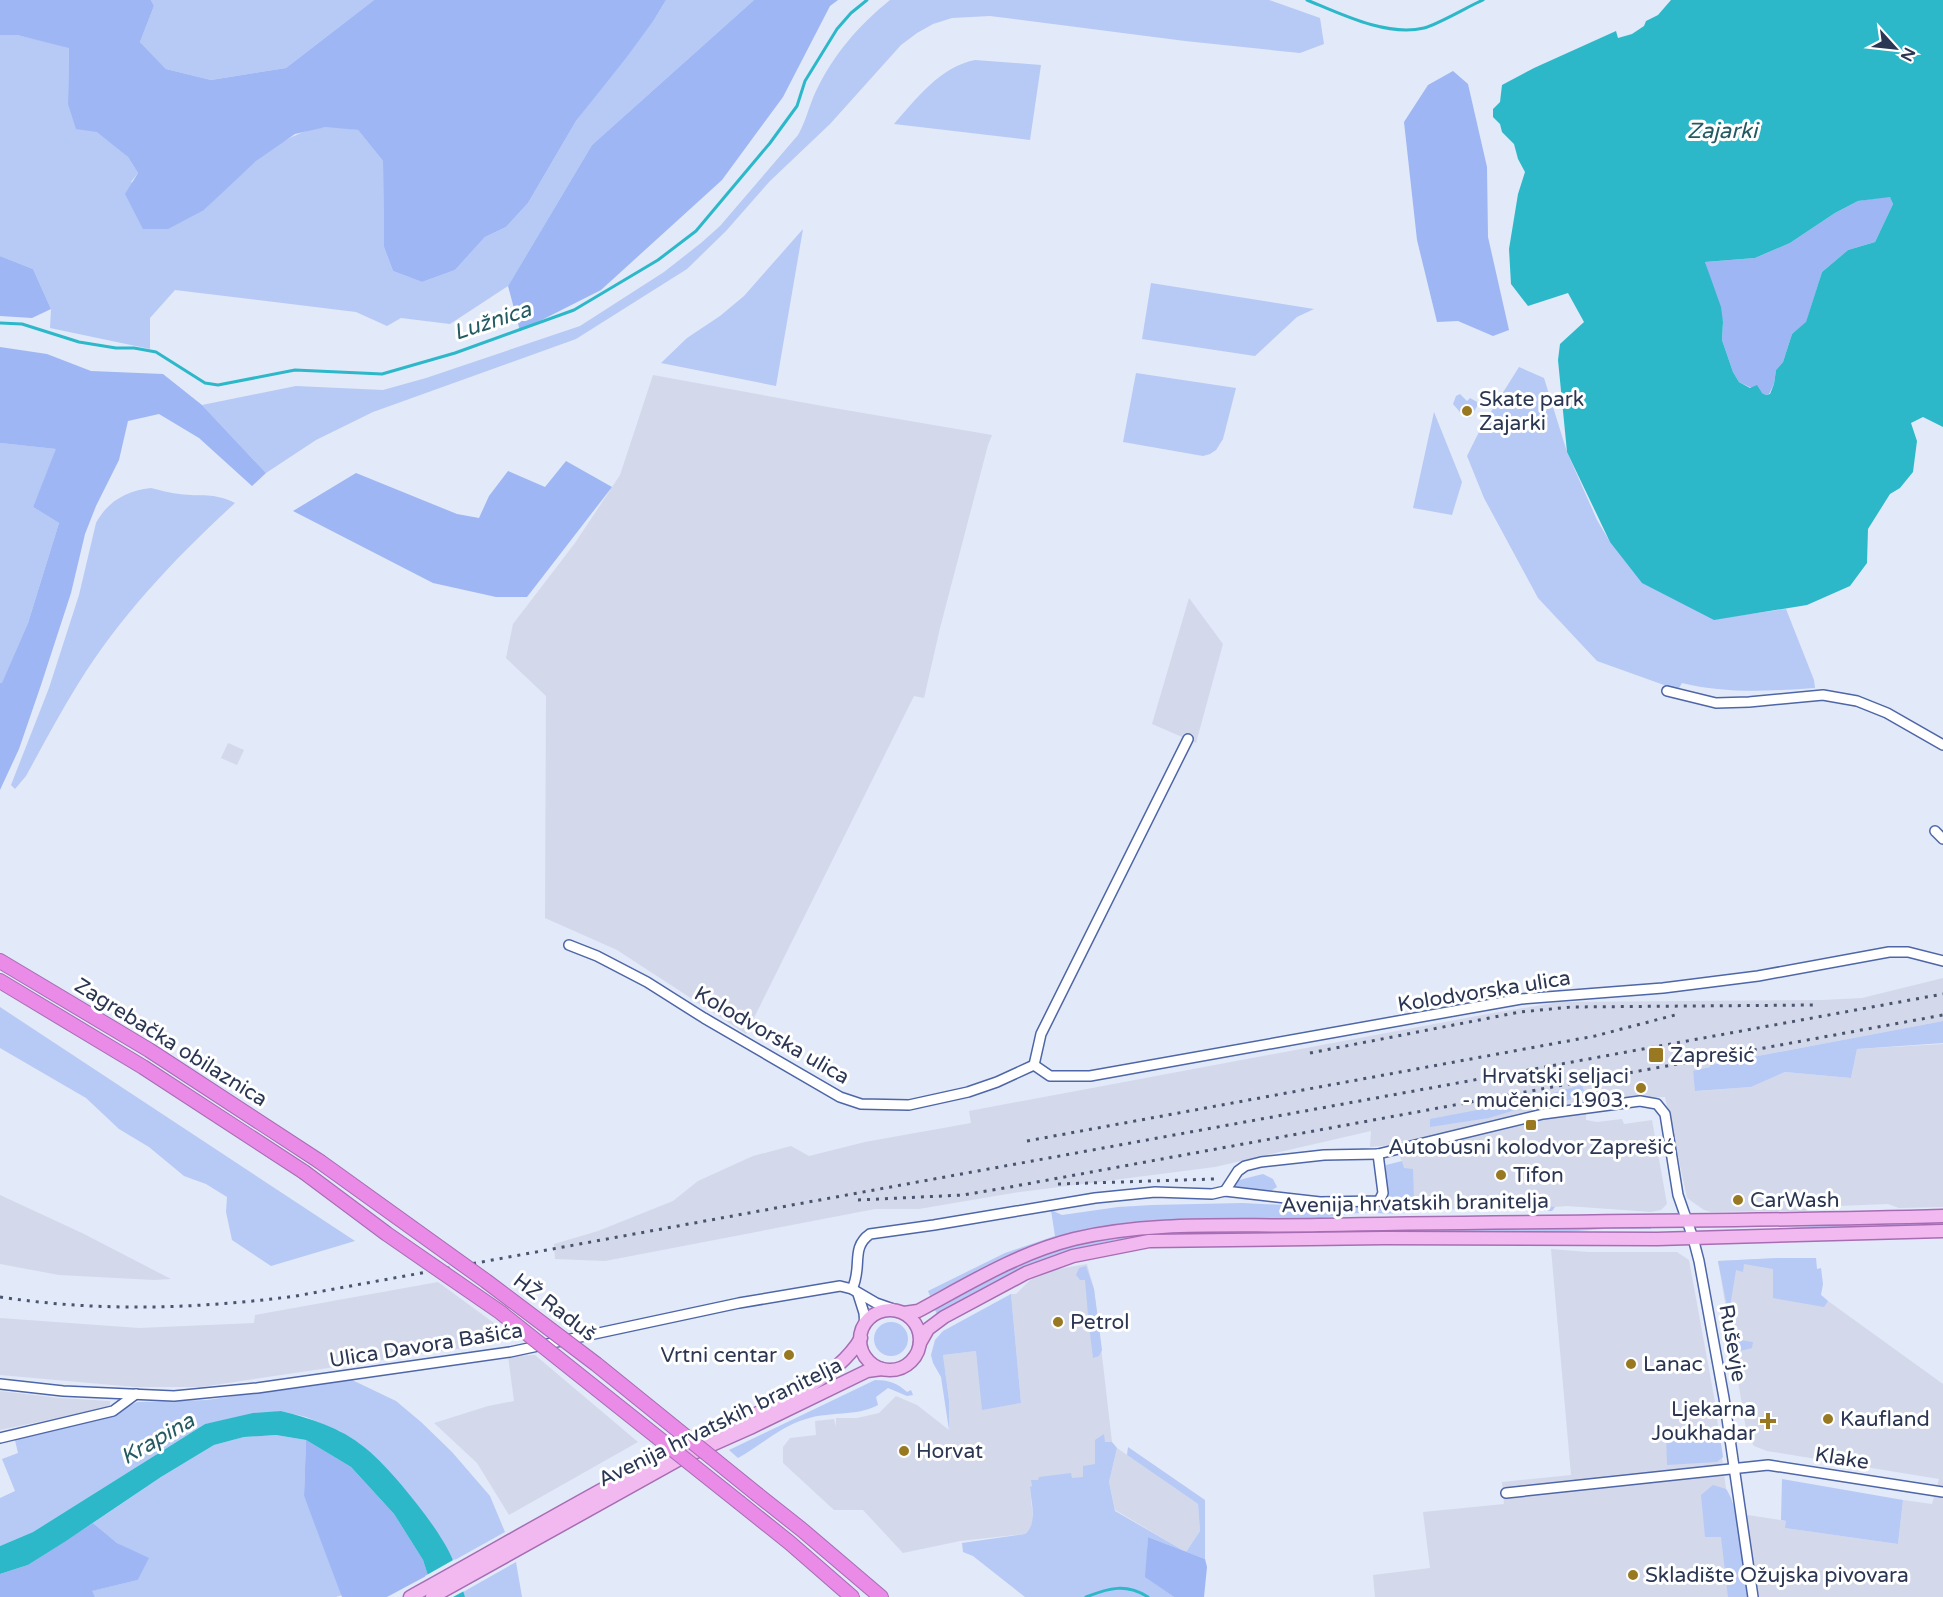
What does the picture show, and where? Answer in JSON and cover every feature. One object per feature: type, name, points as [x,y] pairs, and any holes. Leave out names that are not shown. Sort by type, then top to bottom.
[{"type":"highway","name":"Zagrebačka obilaznica","points":[[0,961],[149,1050],[319,1161]]},
{"type":"highway","name":"Zagrebačka obilaznica","points":[[0,981],[143,1067],[304,1172]]},
{"type":"highway","name":"HŽ Raduš","points":[[319,1161],[477,1274],[596,1364],[801,1529],[881,1597]]},
{"type":"highway","name":"HŽ Raduš","points":[[304,1172],[387,1234],[500,1312],[790,1543],[852,1597]]},
{"type":"main road","name":"Avenija hrvatskih branitelja","points":[[900,1312],[918,1311],[1029,1254],[1073,1239],[1152,1226],[1576,1220],[1687,1222],[1943,1216]]},
{"type":"main road","name":"Avenija hrvatskih branitelja","points":[[920,1343],[933,1324],[972,1300],[1046,1264],[1126,1244],[1149,1241],[1384,1238],[1560,1240],[1943,1231]]},
{"type":"main road","points":[[900,1312],[917,1326],[920,1343],[918,1351],[909,1363],[896,1369],[882,1368],[868,1360],[864,1354],[861,1338],[865,1325],[878,1313],[900,1312]]},
{"type":"main road","name":"Avenija hrvatskih branitelja","points":[[543,1529],[667,1454],[764,1411],[789,1397],[837,1366],[849,1356],[861,1338]]},
{"type":"main road","name":"Avenija hrvatskih branitelja","points":[[543,1529],[691,1453],[775,1417],[867,1371],[882,1368]]},
{"type":"main road","points":[[410,1597],[543,1529]]},
{"type":"main road","points":[[432,1597],[543,1529]]},
{"type":"street","points":[[1667,691],[1716,703],[1823,695],[1857,701],[1887,713],[1943,745]]},
{"type":"street","points":[[1034,1065],[1041,1034],[1188,739]]},
{"type":"street","points":[[1935,831],[1943,839]]},
{"type":"street","name":"Kolodvorska ulica","points":[[569,945],[597,956],[647,982],[840,1097],[861,1104],[909,1105],[968,1092],[1034,1065],[1050,1076],[1090,1076],[1521,999],[1663,988],[1799,969],[1889,952],[1908,952],[1943,961]]},
{"type":"street","name":"Ruševje","points":[[1378,1154],[1543,1114],[1640,1101],[1653,1102],[1663,1110],[1678,1196],[1694,1238],[1716,1349],[1754,1597]]},
{"type":"street","points":[[865,1325],[864,1312],[855,1291],[858,1246],[862,1239],[870,1234],[1095,1198],[1155,1192],[1212,1194],[1225,1191],[1320,1202],[1379,1201],[1383,1193],[1378,1154],[1324,1155],[1282,1159],[1245,1166],[1238,1171],[1225,1191]]},
{"type":"street","name":"Ulica Davora Bašića","points":[[0,1384],[63,1391],[174,1396],[257,1388],[510,1352],[740,1303],[840,1286],[855,1291],[876,1304],[900,1312]]},
{"type":"street","points":[[0,1438],[112,1411],[136,1394]]},
{"type":"street","name":"Klake","points":[[1506,1493],[1775,1465],[1943,1492]]},
{"type":"shaded area","points":[[0,0],[151,0],[154,6],[140,42],[166,69],[211,80],[286,68],[374,0],[666,0],[626,58],[576,121],[528,203],[506,227],[485,237],[455,270],[422,282],[393,271],[384,247],[383,161],[358,130],[326,127],[295,134],[256,161],[204,210],[168,229],[143,229],[125,194],[138,173],[128,157],[97,132],[76,129],[68,104],[69,48],[17,35],[0,35]]},
{"type":"shaded area","points":[[151,0],[374,0],[286,68],[211,80],[166,69],[140,42],[154,6]]},
{"type":"shaded area","points":[[666,0],[754,0],[592,145],[508,286],[450,324],[401,318],[387,326],[356,312],[175,290],[150,318],[150,349],[50,328],[51,309],[33,269],[0,256],[0,35],[17,35],[69,47],[68,104],[128,157],[138,173],[131,182],[204,210],[259,158],[291,138],[326,127],[358,130],[383,161],[384,247],[393,271],[422,282],[455,270],[485,237],[506,227],[528,203],[576,121],[654,20]]},
{"type":"shaded area","points":[[754,0],[838,0],[830,6],[783,97],[722,180],[601,290],[520,331],[508,286],[592,145]]},
{"type":"shaded area","points":[[890,0],[1269,0],[1320,18],[1324,44],[1300,53],[990,16],[952,18],[933,24],[901,45],[830,124],[770,181],[726,231],[687,269],[576,339],[373,412],[316,440],[266,473],[202,405],[296,386],[383,390],[426,378],[580,326],[664,272],[720,226],[798,135],[816,91],[839,53],[857,30]]},
{"type":"shaded area","points":[[975,60],[1041,65],[1030,140],[894,124],[940,76]]},
{"type":"shaded area","points":[[1453,71],[1468,84],[1487,167],[1488,237],[1509,330],[1493,336],[1458,321],[1437,322],[1417,240],[1404,122],[1428,85]]},
{"type":"shaded area","points":[[1890,196],[1893,204],[1875,242],[1848,250],[1822,272],[1806,323],[1792,334],[1783,362],[1776,370],[1774,384],[1769,394],[1766,395],[1739,382],[1733,372],[1722,340],[1723,322],[1705,262],[1755,258],[1790,243],[1835,213],[1858,201]]},
{"type":"shaded area","points":[[803,229],[776,386],[661,363],[687,338],[720,316],[744,296]]},
{"type":"shaded area","points":[[0,256],[33,269],[51,309],[32,318],[0,316]]},
{"type":"shaded area","points":[[1151,283],[1314,309],[1297,317],[1255,356],[1142,339]]},
{"type":"shaded area","points":[[0,347],[47,354],[91,371],[163,374],[202,405],[266,473],[252,486],[199,438],[159,414],[128,421],[119,460],[85,534],[71,593],[19,749],[0,790],[0,683],[2,683],[28,623],[59,523],[33,507],[56,449],[0,443]]},
{"type":"shaded area","points":[[1519,367],[1544,378],[1567,452],[1597,520],[1610,542],[1714,619],[1786,609],[1814,680],[1815,688],[1732,690],[1682,683],[1678,690],[1597,661],[1538,598],[1484,498],[1467,456],[1482,426]]},
{"type":"shaded area","points":[[1136,373],[1236,388],[1223,439],[1216,450],[1203,456],[1123,442]]},
{"type":"shaded area","points":[[653,375],[992,435],[940,628],[924,698],[914,696],[746,1034],[617,950],[545,918],[546,696],[506,658],[513,624],[575,543],[620,475]]},
{"type":"shaded area","name":"Skate park Zajarki","points":[[1460,394],[1467,401],[1470,398],[1479,403],[1470,418],[1465,418],[1453,404],[1456,396]]},
{"type":"shaded area","points":[[1434,412],[1462,482],[1452,515],[1413,508]]},
{"type":"shaded area","points":[[0,443],[57,449],[33,507],[59,523],[28,623],[2,684],[0,683]]},
{"type":"shaded area","points":[[566,461],[612,487],[527,597],[496,597],[433,583],[293,511],[356,473],[457,514],[479,518],[489,496],[508,471],[545,487]]},
{"type":"shaded area","points":[[151,488],[179,494],[214,496],[235,503],[170,566],[112,635],[78,684],[26,776],[15,789],[11,785],[49,688],[79,595],[96,523],[106,509],[119,498]]},
{"type":"shaded area","points":[[1189,598],[1223,644],[1196,743],[1152,724]]},
{"type":"shaded area","points":[[228,743],[244,750],[237,765],[221,758]]},
{"type":"shaded area","points":[[1943,978],[1943,1021],[1710,1065],[1710,1067],[1693,1072],[1696,1091],[1751,1087],[1785,1072],[1851,1078],[1857,1049],[1943,1044],[1943,1207],[1899,1208],[1888,1204],[1813,1207],[1806,1211],[1711,1212],[1704,1210],[1687,1198],[1665,1097],[1586,1098],[1586,1120],[1597,1122],[1622,1119],[1624,1124],[1652,1120],[1667,1204],[1661,1210],[1651,1212],[1549,1206],[1387,1212],[1386,1173],[1403,1168],[1402,1161],[1393,1145],[1370,1147],[1371,1131],[1215,1167],[1013,1193],[919,1209],[875,1209],[605,1261],[555,1259],[554,1244],[598,1231],[673,1201],[698,1181],[753,1156],[791,1146],[809,1156],[865,1142],[971,1123],[969,1111],[1560,1002],[1862,998]]},
{"type":"shaded area","points":[[0,1007],[355,1241],[271,1266],[232,1240],[226,1212],[227,1197],[206,1184],[184,1176],[149,1147],[119,1129],[86,1098],[0,1048]]},
{"type":"shaded area","points":[[1943,1021],[1943,1043],[1857,1049],[1851,1078],[1785,1072],[1751,1087],[1695,1091],[1693,1071],[1710,1067],[1710,1065]]},
{"type":"shaded area","points":[[1582,1085],[1584,1091],[1571,1093],[1571,1099],[1566,1101],[1563,1094],[1553,1096],[1554,1103],[1515,1110],[1489,1118],[1430,1127],[1430,1119],[1519,1102]]},
{"type":"shaded area","points":[[1402,1161],[1404,1168],[1413,1169],[1414,1198],[1421,1198],[1417,1206],[1410,1211],[1392,1214],[1356,1213],[1314,1218],[1195,1218],[1145,1221],[1095,1228],[1034,1246],[930,1296],[928,1291],[1005,1253],[1055,1236],[1051,1210],[1062,1215],[1152,1205],[1242,1203],[1306,1206],[1384,1205],[1386,1203],[1386,1165]]},
{"type":"shaded area","points":[[1263,1174],[1273,1179],[1277,1187],[1267,1193],[1235,1189],[1235,1184],[1239,1180]]},
{"type":"shaded area","points":[[0,1195],[82,1233],[171,1279],[59,1275],[0,1264]]},
{"type":"shaded area","points":[[1555,1207],[1552,1211],[1477,1208]]},
{"type":"shaded area","points":[[1943,1221],[1943,1226],[1727,1233],[1727,1230],[1851,1223]]},
{"type":"shaded area","points":[[1651,1227],[1651,1229],[1604,1229],[1536,1234],[1485,1232],[1171,1233],[1151,1235],[1093,1245],[1037,1262],[937,1314],[934,1308],[996,1275],[1047,1253],[1139,1232]]},
{"type":"shaded area","points":[[1551,1249],[1588,1252],[1677,1252],[1689,1260],[1715,1402],[1726,1489],[1735,1513],[1786,1521],[1786,1528],[1898,1544],[1903,1500],[1932,1504],[1939,1479],[1767,1451],[1754,1446],[1747,1435],[1718,1261],[1778,1258],[1828,1301],[1943,1384],[1943,1597],[1375,1597],[1373,1575],[1430,1568],[1423,1512],[1504,1504],[1502,1482],[1571,1475]]},
{"type":"shaded area","points":[[1816,1258],[1817,1269],[1821,1268],[1823,1284],[1821,1295],[1828,1301],[1824,1307],[1773,1298],[1773,1269],[1744,1264],[1743,1272],[1736,1270],[1729,1313],[1735,1314],[1733,1337],[1718,1261]]},
{"type":"shaded area","name":"Horvat","points":[[1087,1264],[1094,1289],[1112,1442],[1102,1478],[1030,1487],[1033,1520],[1031,1529],[1025,1534],[960,1541],[903,1553],[863,1510],[834,1510],[783,1463],[783,1447],[790,1438],[816,1435],[815,1421],[834,1419],[836,1427],[836,1418],[857,1418],[879,1413],[896,1396],[917,1405],[949,1430],[949,1400],[943,1355],[976,1351],[1016,1404],[1021,1403],[1011,1294],[1016,1294],[1030,1280],[1057,1269]]},
{"type":"shaded area","points":[[1086,1266],[1094,1289],[1102,1350],[1099,1356],[1093,1358],[1089,1325],[1081,1326],[1081,1317],[1088,1315],[1085,1280],[1080,1280],[1076,1275],[1079,1268]]},
{"type":"shaded area","points":[[438,1282],[517,1340],[201,1387],[135,1387],[0,1375],[0,1318],[139,1328],[254,1323],[255,1315]]},
{"type":"shaded area","points":[[1011,1294],[1021,1403],[982,1410],[976,1351],[943,1355],[949,1400],[949,1430],[941,1377],[931,1355],[935,1340],[943,1331]]},
{"type":"shaded area","points":[[891,1322],[903,1327],[908,1339],[903,1351],[891,1356],[879,1351],[874,1339],[879,1327]]},
{"type":"shaded area","points":[[1733,1339],[1753,1342],[1752,1348],[1736,1352]]},
{"type":"shaded area","points":[[535,1355],[638,1442],[509,1515],[477,1463],[434,1423],[488,1406],[514,1401],[508,1356]]},
{"type":"shaded area","points":[[350,1379],[396,1401],[452,1452],[490,1496],[505,1532],[453,1561],[433,1527],[390,1473],[340,1431],[306,1417],[281,1411],[205,1424],[33,1532],[0,1546],[0,1498],[15,1491],[2,1459],[18,1453],[14,1436],[116,1415],[119,1411],[137,1402],[207,1400]]},
{"type":"shaded area","points":[[875,1380],[893,1383],[907,1392],[911,1390],[913,1395],[907,1396],[888,1388],[876,1397],[878,1405],[870,1409],[824,1415],[796,1422],[738,1458],[729,1450]]},
{"type":"shaded area","points":[[0,1391],[110,1401],[110,1407],[0,1430]]},
{"type":"shaded area","points":[[1719,1430],[1723,1457],[1717,1462],[1667,1465],[1666,1432]]},
{"type":"shaded area","points":[[1104,1434],[1105,1442],[1112,1442],[1117,1448],[1109,1482],[1115,1511],[1184,1551],[1148,1537],[1146,1577],[1174,1597],[1025,1597],[973,1556],[963,1552],[962,1543],[1025,1534],[1033,1519],[1031,1480],[1071,1473],[1072,1478],[1083,1477],[1083,1466],[1095,1464],[1095,1440]]},
{"type":"shaded area","points":[[276,1435],[306,1440],[304,1496],[343,1595],[336,1597],[95,1597],[91,1591],[138,1580],[148,1559],[117,1543],[93,1523],[161,1477],[214,1445],[244,1437]]},
{"type":"shaded area","points":[[306,1440],[351,1467],[394,1514],[423,1560],[428,1575],[387,1597],[342,1597],[304,1496]]},
{"type":"shaded area","points":[[1128,1447],[1205,1500],[1205,1559],[1186,1552],[1200,1531],[1198,1504],[1127,1455]]},
{"type":"shaded area","points":[[1117,1448],[1198,1504],[1200,1531],[1186,1552],[1115,1510],[1109,1482]]},
{"type":"shaded area","points":[[1782,1479],[1903,1500],[1898,1544],[1785,1528],[1786,1521],[1781,1520]]},
{"type":"shaded area","points":[[1713,1485],[1726,1489],[1735,1510],[1742,1540],[1750,1597],[1728,1597],[1721,1537],[1705,1537],[1701,1495]]},
{"type":"shaded area","points":[[93,1523],[117,1543],[149,1558],[138,1580],[92,1591],[95,1597],[0,1597],[0,1574],[28,1565]]},
{"type":"shaded area","points":[[1148,1537],[1205,1559],[1207,1567],[1204,1597],[1174,1597],[1145,1577]]},
{"type":"shaded area","points":[[516,1562],[522,1597],[465,1597],[463,1592]]},
{"type":"water","name":"Zajarki","points":[[1671,0],[1943,0],[1943,427],[1923,417],[1911,423],[1917,441],[1913,472],[1900,488],[1890,494],[1868,529],[1867,563],[1850,586],[1807,605],[1714,620],[1642,583],[1610,542],[1567,452],[1558,360],[1560,344],[1584,322],[1568,293],[1528,306],[1511,284],[1509,249],[1518,194],[1525,172],[1514,144],[1502,132],[1500,124],[1493,117],[1493,109],[1500,102],[1502,85],[1616,31],[1618,38],[1632,34],[1644,26],[1646,21],[1658,15]],"holes":[[[1890,197],[1893,204],[1875,242],[1848,250],[1822,272],[1806,322],[1792,334],[1783,362],[1776,370],[1770,394],[1762,393],[1757,385],[1750,388],[1739,382],[1733,372],[1722,340],[1721,307],[1705,262],[1755,258],[1790,243],[1835,213],[1858,201]]]},
{"type":"water","points":[[281,1411],[314,1420],[345,1434],[364,1447],[387,1468],[437,1531],[454,1563],[465,1597],[435,1597],[423,1560],[394,1514],[351,1467],[306,1440],[276,1435],[244,1437],[214,1445],[161,1477],[28,1565],[0,1574],[0,1546],[33,1532],[205,1424],[253,1413]]},
{"type":"pier","points":[[455,1559],[466,1590],[453,1597],[432,1597],[425,1576]]},
{"type":"waterway","name":"Lužnica","points":[[0,323],[22,324],[79,342],[156,352],[205,383],[218,385],[295,370],[382,374],[455,353],[574,310],[658,260],[696,231],[770,143],[797,106],[805,81],[837,29],[867,0]]},
{"type":"waterway","name":"Lužnica","points":[[1307,0],[1364,23],[1410,30],[1430,26],[1483,0]]},
{"type":"waterway","points":[[1086,1597],[1117,1588],[1132,1590],[1148,1597]]},
{"type":"railway","points":[[0,1297],[74,1305],[148,1307],[222,1304],[296,1296],[1943,994]]},
{"type":"railway","points":[[1310,1053],[1520,1012],[1571,1007],[1815,1005]]},
{"type":"railway","points":[[1027,1141],[1595,1036],[1675,1015]]},
{"type":"railway","points":[[858,1200],[963,1195],[1010,1187],[1943,1015]]},
{"type":"railway","points":[[1058,1184],[1214,1179]]},
{"type":"place","name":"Skate park Zajarki","points":[[1467,411]]},
{"type":"place","name":"Zaprešić","points":[[1656,1055]]},
{"type":"place","name":"Hrvatski seljaci - mučenici 1903.","points":[[1641,1088]]},
{"type":"place","name":"Autobusni kolodvor Zaprešić","points":[[1531,1125]]},
{"type":"place","name":"Tifon","points":[[1501,1175]]},
{"type":"place","name":"CarWash","points":[[1738,1200]]},
{"type":"place","name":"Petrol","points":[[1058,1322]]},
{"type":"place","name":"Vrtni centar","points":[[789,1355]]},
{"type":"place","name":"Lanac","points":[[1631,1364]]},
{"type":"place","name":"Kaufland","points":[[1828,1419]]},
{"type":"place","name":"Ljekarna Joukhadar","points":[[1768,1421]]},
{"type":"place","name":"Horvat","points":[[904,1451]]},
{"type":"place","name":"Skladište Ožujska pivovara","points":[[1633,1575]]},
{"type":"water label","name":"Krapina","points":[[157,1438]]}]
